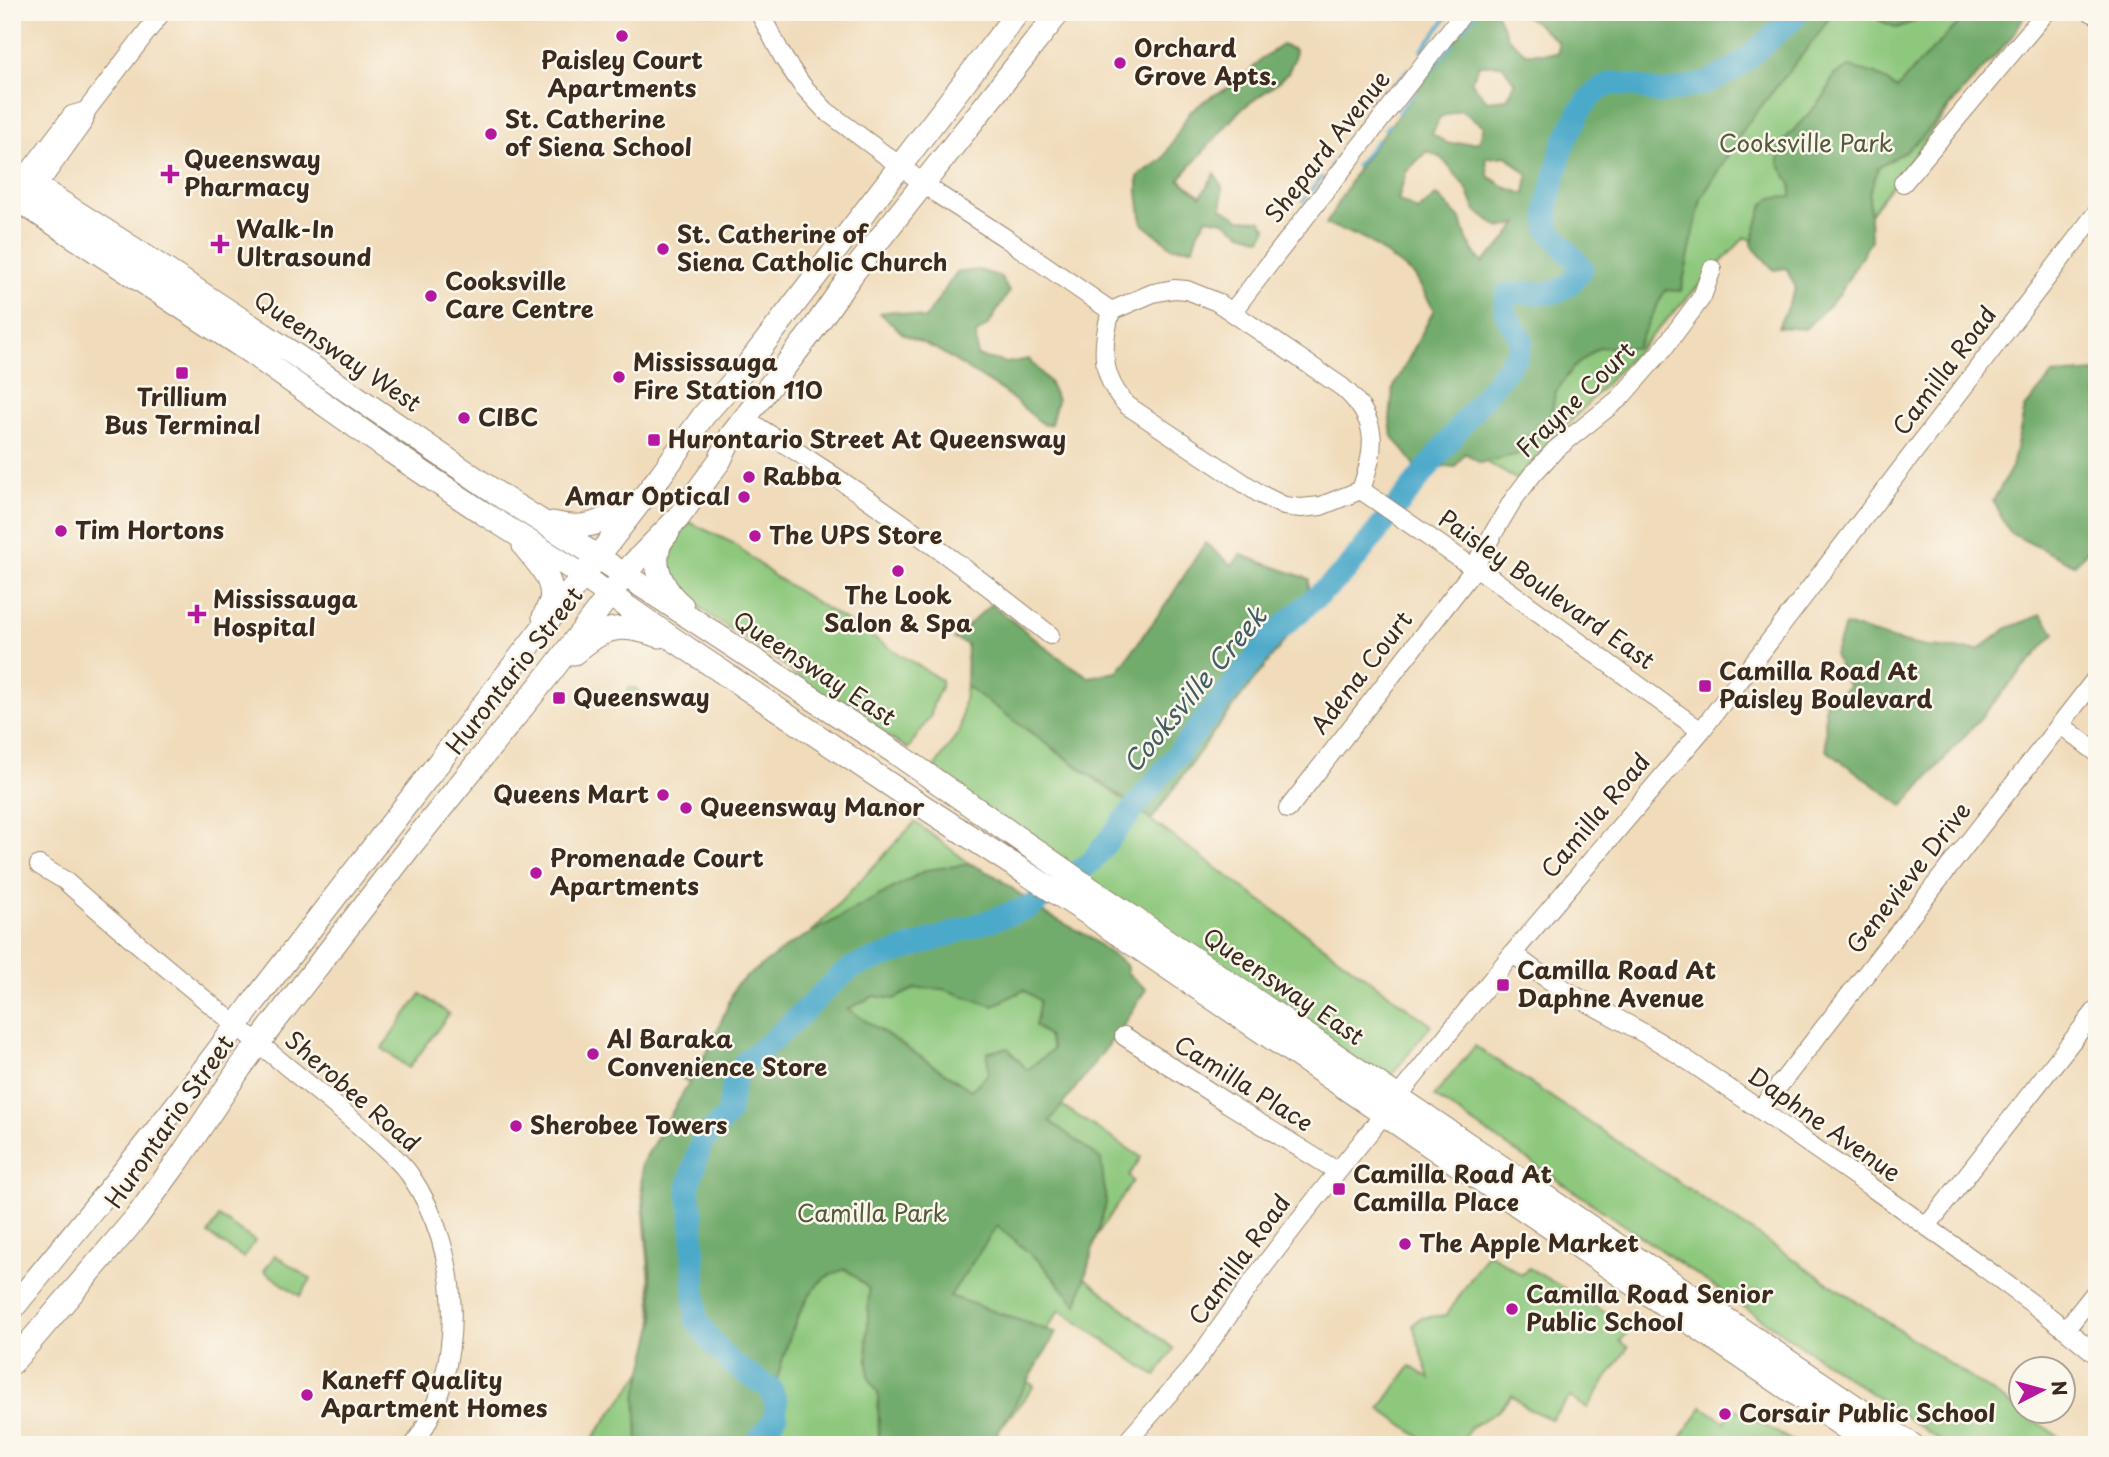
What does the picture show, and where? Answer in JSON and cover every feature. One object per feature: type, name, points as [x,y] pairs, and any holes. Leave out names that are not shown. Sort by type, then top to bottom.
[{"type":"main road","name":"Hurontario Street","points":[[12,1309],[156,1132],[537,633],[705,415],[743,371],[1018,12]]},
{"type":"main road","name":"Hurontario Street","points":[[12,1363],[136,1218],[258,1043],[624,576],[678,517],[720,460],[732,436],[855,270],[1059,12]]},
{"type":"main road","name":"Queensway West","points":[[20,188],[298,357],[596,557]]},
{"type":"main road","name":"Queensway West","points":[[20,188],[391,452],[582,575]]},
{"type":"main road","points":[[540,520],[565,527],[588,526],[601,522],[641,500]]},
{"type":"main road","points":[[678,517],[658,547],[660,575],[670,597],[719,638]]},
{"type":"main road","points":[[510,530],[547,578],[551,599],[537,633]]},
{"type":"main road","points":[[596,557],[624,576]]},
{"type":"main road","points":[[582,575],[609,595]]},
{"type":"main road","name":"Queensway East","points":[[624,576],[899,755],[1047,873],[1391,1104],[1912,1445]]},
{"type":"main road","name":"Queensway East","points":[[609,595],[910,798],[1047,873]]},
{"type":"main road","points":[[550,673],[592,638],[609,629],[635,628],[676,641]]},
{"type":"main road","name":"Queensway East","points":[[1391,1104],[1871,1445]]},
{"type":"street","points":[[20,188],[85,121],[86,111],[162,12]]},
{"type":"street","points":[[759,12],[784,59],[802,85],[846,128],[1111,311]]},
{"type":"street","name":"Shepard Avenue","points":[[1232,312],[1464,12]]},
{"type":"street","points":[[1903,183],[2046,12]]},
{"type":"street","points":[[2091,12],[2097,15]]},
{"type":"street","name":"Camilla Road","points":[[1124,1445],[1193,1366],[1260,1271],[1513,953],[1701,731],[2097,212]]},
{"type":"street","name":"Frayne Court","points":[[1475,568],[1513,500],[1532,475],[1555,450],[1620,398],[1663,349],[1702,297],[1712,269]]},
{"type":"street","points":[[1174,289],[1187,290],[1217,302],[1342,387],[1366,413],[1372,435],[1366,494],[1321,506],[1284,506],[1260,494],[1128,406],[1118,396],[1106,367],[1105,334],[1111,311],[1153,293],[1174,289]]},
{"type":"street","points":[[745,418],[893,516],[989,586],[1050,635]]},
{"type":"street","name":"Paisley Boulevard East","points":[[1366,494],[1486,574],[1701,731]]},
{"type":"street","name":"Adena Court","points":[[1288,809],[1475,568]]},
{"type":"street","name":"Genevieve Drive","points":[[1760,1110],[2097,677]]},
{"type":"street","points":[[2060,724],[2097,753]]},
{"type":"street","name":"Sherobee Road","points":[[39,865],[64,880],[258,1043],[349,1115],[400,1162],[410,1175],[441,1242],[449,1278],[451,1332],[446,1374],[429,1418],[414,1445]]},
{"type":"street","name":"Daphne Avenue","points":[[1513,953],[1581,1000],[1629,1023],[1760,1110],[1927,1226],[2097,1355]]},
{"type":"street","points":[[1927,1226],[2097,1009]]},
{"type":"street","name":"Camilla Place","points":[[1124,1036],[1338,1171]]},
{"type":"street","points":[[2066,1329],[2097,1290]]},
{"type":"green space","points":[[1477,12],[1498,12],[1507,37],[1525,53],[1558,53],[1558,42],[1535,22],[1518,12],[1833,12],[1747,124],[1701,199],[1681,291],[1665,290],[1636,348],[1599,347],[1573,368],[1555,393],[1549,429],[1523,453],[1480,463],[1465,453],[1455,467],[1415,465],[1392,435],[1390,420],[1393,389],[1434,310],[1415,276],[1365,239],[1326,224],[1359,166]],"holes":[[[1479,65],[1502,65],[1515,83],[1507,99],[1487,101],[1471,82]],[[1460,110],[1484,126],[1479,142],[1449,144],[1432,134],[1440,117]],[[1427,151],[1442,158],[1467,189],[1475,210],[1500,228],[1518,223],[1482,263],[1468,242],[1461,220],[1437,195],[1418,211],[1398,200],[1406,172]],[[1507,156],[1528,175],[1525,194],[1507,188],[1488,176],[1486,158]]]},
{"type":"green space","name":"Cooksville Park","points":[[1790,12],[2022,12],[1827,271],[1745,237],[1516,479],[1457,446]]},
{"type":"green space","points":[[1878,12],[1923,12],[1913,22],[1897,28],[1879,20]]},
{"type":"green space","points":[[1966,12],[2026,14],[2010,39],[1921,138],[1878,168],[1869,194],[1871,240],[1839,295],[1805,329],[1778,327],[1796,288],[1786,268],[1774,270],[1751,245],[1763,205],[1771,198],[1791,197],[1791,184],[1779,164],[1779,146],[1824,97],[1834,75],[1849,67],[1876,74],[1897,89]]},
{"type":"green space","points":[[1282,45],[1295,50],[1288,73],[1240,110],[1179,179],[1201,196],[1215,173],[1222,187],[1222,208],[1240,219],[1260,220],[1267,228],[1261,239],[1242,233],[1224,221],[1207,218],[1198,231],[1193,248],[1172,247],[1142,223],[1138,176],[1163,159],[1189,113],[1210,97],[1240,82],[1261,59]]},
{"type":"green space","points":[[979,270],[1001,277],[1009,292],[989,324],[976,334],[977,356],[1007,363],[1029,359],[1049,382],[1057,400],[1051,424],[1044,425],[1003,391],[936,349],[903,334],[880,313],[894,311],[925,319],[956,273]]},
{"type":"green space","points":[[2097,372],[2097,540],[2074,565],[2010,533],[1993,501],[2012,467],[2025,408],[2052,375]]},
{"type":"green space","points":[[689,522],[733,543],[774,576],[941,680],[931,715],[908,749],[824,697],[780,662],[705,612],[679,590],[671,573],[671,557]]},
{"type":"green space","points":[[1205,543],[1232,565],[1241,555],[1309,579],[1306,613],[1213,733],[1152,819],[966,686],[967,644],[954,639],[991,604],[1054,654],[1089,677],[1117,672],[1167,603]]},
{"type":"green space","points":[[2041,615],[2055,633],[1903,806],[1826,750],[1825,703],[1849,687],[1834,655],[1845,625],[1927,647],[1978,650],[2008,628]]},
{"type":"green space","points":[[966,685],[1431,1025],[1386,1082],[931,773],[960,730]]},
{"type":"green space","points":[[629,688],[635,688],[639,692],[637,707],[630,708],[627,703]]},
{"type":"green space","name":"Camilla Park","points":[[915,822],[1138,991],[1061,1105],[1141,1157],[1129,1176],[1133,1181],[1074,1269],[1174,1349],[1156,1376],[1060,1310],[1015,1373],[1034,1386],[987,1445],[599,1445],[593,1438],[656,1353],[641,1181],[703,1091],[683,1079],[814,930]]},
{"type":"green space","name":"Camilla Park","points":[[971,864],[997,877],[1046,914],[1086,935],[1126,965],[1128,974],[1146,989],[1123,1026],[1050,1121],[1101,1159],[1106,1203],[1077,1305],[1040,1262],[997,1226],[950,1296],[1056,1333],[991,1445],[879,1445],[878,1393],[869,1378],[869,1289],[846,1269],[821,1281],[800,1313],[784,1353],[762,1445],[638,1445],[636,1398],[655,1321],[641,1165],[712,1044],[736,985],[789,945],[926,870]],"holes":[[[916,988],[943,989],[993,1006],[1024,990],[1040,1001],[1035,1026],[1047,1035],[1053,1049],[1027,1070],[1008,1048],[988,1052],[988,1074],[971,1090],[848,1009],[874,996],[894,999]]]},
{"type":"green space","points":[[421,994],[449,1014],[409,1068],[382,1048]]},
{"type":"green space","points":[[1475,1046],[2008,1403],[2008,1426],[2043,1426],[2071,1445],[1947,1445],[1434,1096]]},
{"type":"green space","points":[[219,1217],[255,1241],[244,1258],[208,1234]]},
{"type":"green space","points":[[1488,1252],[1521,1275],[1529,1268],[1627,1325],[1628,1332],[1620,1341],[1628,1347],[1587,1408],[1570,1397],[1551,1419],[1526,1408],[1512,1395],[1498,1411],[1471,1427],[1459,1445],[1431,1445],[1380,1409],[1410,1366],[1430,1379],[1413,1325],[1420,1318],[1447,1315]]},
{"type":"green space","points":[[275,1255],[311,1279],[300,1296],[264,1271]]},
{"type":"green space","points":[[1702,1407],[1725,1422],[1734,1408],[1799,1445],[1676,1445]]},
{"type":"waterway","points":[[1421,51],[1451,12]]},
{"type":"waterway","points":[[1462,31],[1477,12]]},
{"type":"waterway","name":"Cooksville Creek","points":[[753,1445],[768,1429],[776,1415],[776,1402],[771,1389],[731,1363],[710,1340],[696,1319],[692,1212],[688,1187],[702,1141],[728,1115],[734,1080],[744,1063],[779,1035],[853,967],[1030,907],[1091,862],[1274,634],[1345,572],[1517,355],[1522,340],[1506,314],[1507,295],[1556,292],[1569,285],[1582,268],[1548,229],[1548,204],[1563,145],[1581,109],[1595,92],[1613,83],[1659,93],[1705,84],[1738,67],[1800,12]]},
{"type":"waterway","points":[[1425,78],[1453,44]]},
{"type":"waterway","points":[[1388,93],[1408,69]]},
{"type":"waterway","points":[[1398,113],[1415,92]]},
{"type":"waterway","points":[[1350,141],[1378,105]]},
{"type":"waterway","points":[[1385,129],[1389,125]]},
{"type":"waterway","points":[[1356,166],[1377,140]]},
{"type":"waterway","points":[[1330,167],[1341,154]]},
{"type":"waterway","points":[[1303,201],[1322,177]]},
{"type":"place","name":"Paisley Court Apartments","points":[[622,36]]},
{"type":"place","name":"Orchard Grove Apts.","points":[[1120,63]]},
{"type":"place","name":"St. Catherine of Siena School","points":[[491,134]]},
{"type":"place","name":"Queensway Pharmacy","points":[[170,174]]},
{"type":"place","name":"Walk-In Ultrasound","points":[[220,244]]},
{"type":"place","name":"St. Catherine of Siena Catholic Church","points":[[663,249]]},
{"type":"place","name":"Cooksville Care Centre","points":[[431,296]]},
{"type":"place","name":"Trillium Bus Terminal","points":[[182,373]]},
{"type":"place","name":"Mississauga Fire Station 110","points":[[619,377]]},
{"type":"place","name":"CIBC","points":[[464,418]]},
{"type":"place","name":"Hurontario Street At Queensway","points":[[654,440]]},
{"type":"place","name":"Rabba","points":[[749,477]]},
{"type":"place","name":"Amar Optical","points":[[744,497]]},
{"type":"place","name":"Tim Hortons","points":[[61,531]]},
{"type":"place","name":"The UPS Store","points":[[755,536]]},
{"type":"place","name":"The Look Salon & Spa","points":[[898,571]]},
{"type":"place","name":"Mississauga Hospital","points":[[197,614]]},
{"type":"place","name":"Camilla Road At Paisley Boulevard","points":[[1705,686]]},
{"type":"place","name":"Queensway","points":[[559,698]]},
{"type":"place","name":"Queens Mart","points":[[663,795]]},
{"type":"place","name":"Queensway Manor","points":[[686,808]]},
{"type":"place","name":"Promenade Court Apartments","points":[[536,873]]},
{"type":"place","name":"Camilla Road At Daphne Avenue","points":[[1503,985]]},
{"type":"place","name":"Al Baraka Convenience Store","points":[[593,1054]]},
{"type":"place","name":"Sherobee Towers","points":[[516,1126]]},
{"type":"place","name":"Camilla Road At Camilla Place","points":[[1339,1189]]},
{"type":"place","name":"The Apple Market","points":[[1405,1244]]},
{"type":"place","name":"Camilla Road Senior Public School","points":[[1512,1309]]},
{"type":"place","name":"Kaneff Quality Apartment Homes","points":[[307,1395]]},
{"type":"place","name":"Corsair Public School","points":[[1725,1414]]}]
